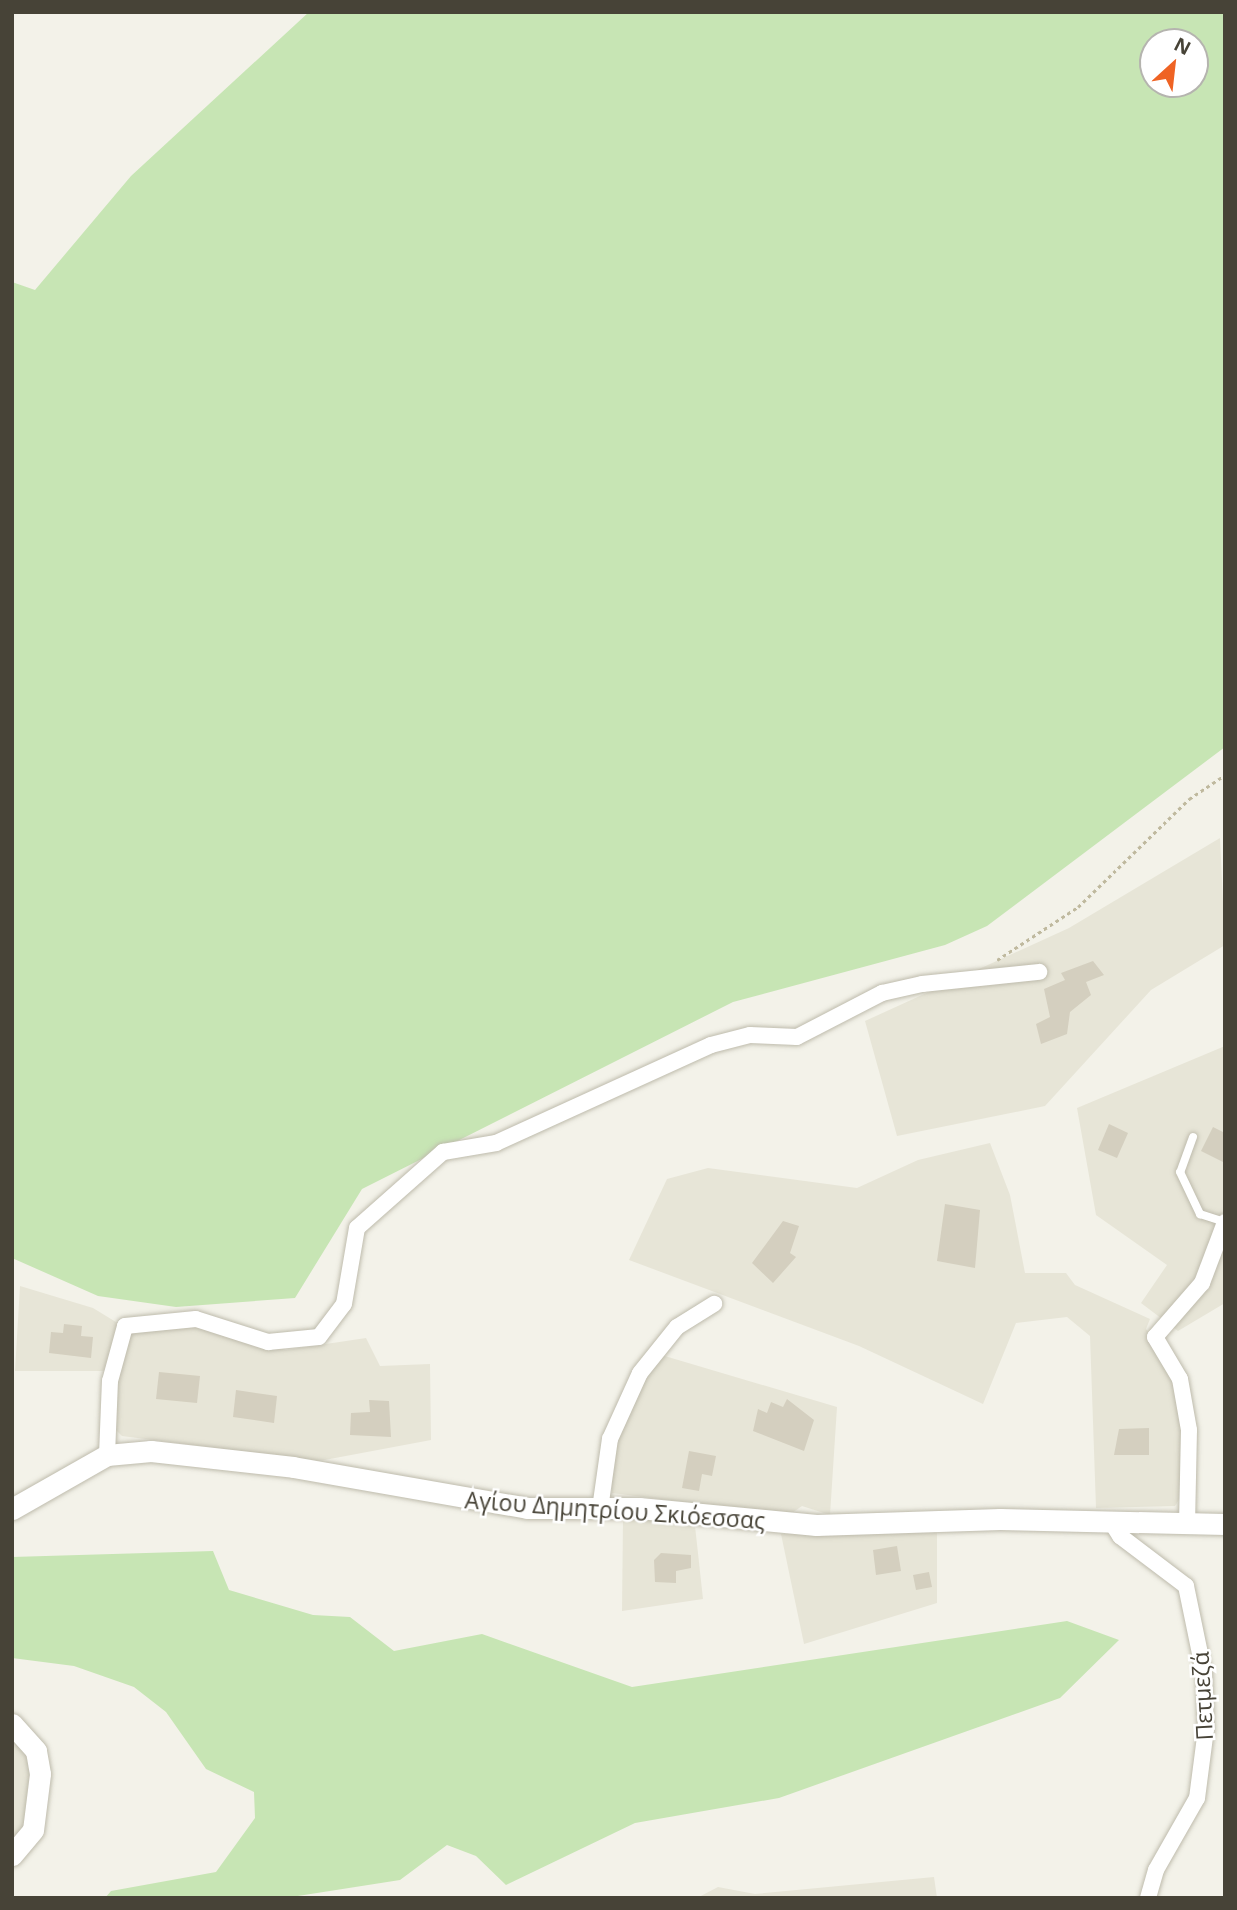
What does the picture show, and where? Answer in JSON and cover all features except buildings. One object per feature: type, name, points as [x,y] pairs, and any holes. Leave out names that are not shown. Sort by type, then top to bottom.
[{"type":"street","points":[[107,1455],[110,1381],[125,1326],[196,1319],[268,1342],[319,1337],[344,1304],[358,1228],[391,1192],[443,1152],[496,1143],[711,1045],[750,1035],[797,1037],[883,993],[922,984],[1039,972]]},
{"type":"street","points":[[1187,1525],[1187,1417],[1180,1379],[1155,1338],[1202,1283],[1225,1222]]},
{"type":"street","points":[[600,1509],[611,1439],[640,1373],[677,1327],[714,1304]]},
{"type":"street","name":"Αγίου Δημητρίου Σκιόεσσας","points":[[12,1508],[107,1455],[198,1454],[509,1507],[600,1509],[816,1525],[1110,1520],[1187,1525],[1225,1524]]},
{"type":"street","name":"Πετμεζά","points":[[1110,1520],[1120,1536],[1186,1586],[1203,1673],[1206,1729],[1197,1798],[1148,1898]]},
{"type":"street","points":[[12,1724],[36,1751],[40,1774],[33,1830],[12,1856]]},
{"type":"lane","points":[[1193,1138],[1180,1172],[1200,1213],[1225,1222]]},
{"type":"path","points":[[983,962],[996,961],[1078,907],[1189,799],[1225,775]]},
{"type":"shaded area","points":[[1220,838],[1225,945],[1151,990],[1045,1106],[897,1136],[865,1021],[1069,928]]},
{"type":"shaded area","points":[[1225,1046],[1225,1303],[1178,1331],[1141,1303],[1167,1265],[1096,1215],[1077,1108]]},
{"type":"shaded area","points":[[990,1143],[1010,1195],[1025,1273],[1066,1273],[1075,1285],[1150,1319],[1146,1329],[1181,1373],[1185,1490],[1175,1506],[1096,1508],[1090,1336],[1067,1317],[1016,1323],[983,1404],[859,1346],[629,1260],[667,1179],[708,1168],[857,1188],[918,1160]]},
{"type":"shaded area","points":[[20,1286],[93,1308],[129,1330],[198,1325],[286,1350],[366,1338],[380,1366],[430,1364],[431,1440],[319,1461],[122,1436],[111,1425],[118,1371],[15,1371]]},
{"type":"shaded area","points":[[658,1354],[837,1407],[830,1515],[802,1506],[789,1515],[612,1493],[612,1448]]},
{"type":"shaded area","points":[[643,1518],[695,1526],[703,1599],[622,1611],[623,1520]]},
{"type":"shaded area","points":[[937,1529],[937,1603],[804,1644],[781,1534]]},
{"type":"shaded area","points":[[12,1733],[27,1750],[34,1781],[28,1820],[12,1847]]},
{"type":"shaded area","points":[[934,1877],[937,1898],[697,1898],[718,1887],[755,1894]]},
{"type":"green space","points":[[309,12],[1225,12],[1225,747],[987,926],[945,945],[733,1002],[362,1189],[295,1298],[176,1307],[98,1296],[12,1258],[12,282],[35,290],[131,176]]},
{"type":"green space","points":[[213,1551],[229,1590],[313,1615],[350,1617],[394,1651],[482,1634],[632,1687],[1067,1621],[1119,1640],[1060,1698],[779,1798],[635,1823],[506,1885],[476,1856],[447,1845],[400,1880],[285,1898],[105,1898],[111,1891],[216,1872],[255,1818],[254,1792],[206,1769],[166,1712],[134,1687],[74,1666],[12,1658],[12,1557]]}]
